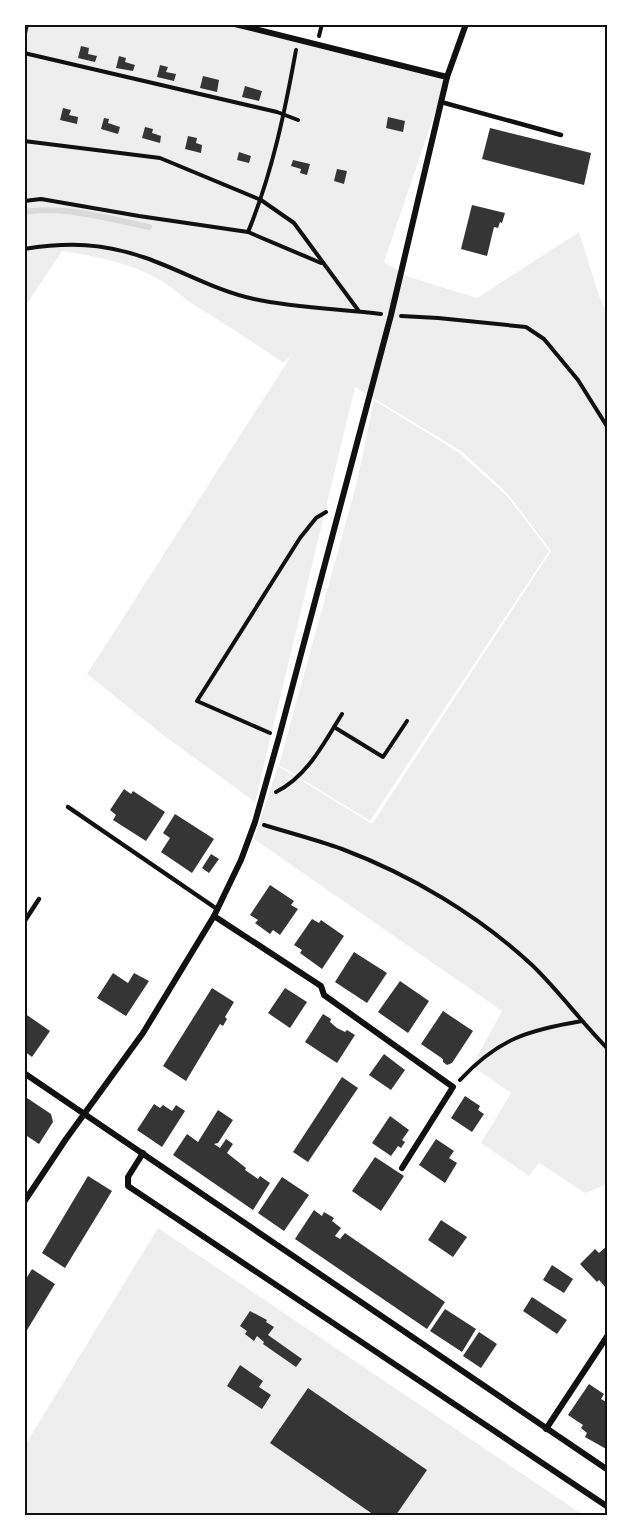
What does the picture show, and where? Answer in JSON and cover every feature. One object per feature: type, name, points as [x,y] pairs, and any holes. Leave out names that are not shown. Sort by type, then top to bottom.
[{"type":"street","points":[[235,24],[447,77]]},
{"type":"street","points":[[24,1202],[143,1034],[216,912],[242,860],[279,737],[388,328],[447,77],[466,24]]},
{"type":"street","points":[[216,912],[321,986],[324,995],[453,1087],[402,1168]]},
{"type":"street","points":[[24,1072],[608,1470]]},
{"type":"street","points":[[142,1154],[128,1177],[128,1186],[608,1507]]},
{"type":"street","points":[[546,1429],[608,1335]]},
{"type":"lane","points":[[441,102],[561,135]]},
{"type":"lane","points":[[68,807],[216,912]]},
{"type":"lane","points":[[24,922],[39,899]]},
{"type":"path","points":[[24,38],[27,24]]},
{"type":"path","points":[[248,232],[261,200],[283,114],[298,40]]},
{"type":"path","points":[[24,53],[283,114],[298,120]]},
{"type":"path","points":[[24,141],[160,158],[261,200],[294,223],[358,310]]},
{"type":"path","points":[[24,201],[41,199],[248,232],[323,264]]},
{"type":"path","points":[[24,249],[75,243],[112,248],[146,258],[218,288],[253,299],[308,308],[358,310],[526,327],[544,339],[578,380],[608,428]]},
{"type":"path","points":[[279,737],[196,701],[300,538],[316,519],[342,502]]},
{"type":"path","points":[[261,800],[288,786],[304,771],[342,714]]},
{"type":"path","points":[[334,727],[383,757],[406,721]]},
{"type":"path","points":[[255,822],[361,857],[403,876],[442,899],[489,930],[524,958],[558,990],[608,1049]]},
{"type":"path","points":[[453,1087],[479,1060],[511,1039],[545,1027],[582,1021]]},
{"type":"shaded area","points":[[24,24],[235,24],[447,77],[384,262],[409,277],[477,298],[579,232],[599,296],[608,316],[608,1184],[585,1193],[539,1163],[529,1176],[481,1143],[511,1093],[472,1066],[502,1011],[254,839],[278,766],[372,824],[551,551],[507,493],[461,451],[355,387],[255,802],[163,735],[87,674],[291,356],[283,363],[149,274],[113,261],[87,255],[62,251],[24,308]]},
{"type":"shaded area","points":[[374,400],[458,452],[507,496],[549,551],[370,821],[279,765],[357,482]]},
{"type":"shaded area","points":[[158,1228],[583,1515],[24,1515],[24,1447]]},
{"type":"building","points":[[81,46],[89,48],[88,54],[97,56],[95,62],[78,58]]},
{"type":"building","points":[[119,56],[126,58],[125,62],[135,65],[133,71],[116,68]]},
{"type":"building","points":[[160,65],[168,67],[166,72],[176,74],[174,81],[157,77]]},
{"type":"building","points":[[203,76],[219,80],[217,92],[200,88]]},
{"type":"building","points":[[245,86],[262,91],[259,101],[242,97]]},
{"type":"building","points":[[63,108],[71,110],[69,115],[78,117],[77,124],[60,120]]},
{"type":"building","points":[[388,117],[405,121],[403,132],[386,128]]},
{"type":"building","points":[[104,118],[109,119],[108,123],[120,127],[118,134],[101,129]]},
{"type":"building","points":[[145,127],[153,129],[152,133],[161,136],[160,143],[142,138]]},
{"type":"building","points":[[490,128],[591,153],[584,185],[482,159]]},
{"type":"building","points":[[188,136],[197,138],[196,143],[202,145],[201,153],[185,149]]},
{"type":"building","points":[[239,152],[251,156],[249,163],[237,160]]},
{"type":"building","points":[[293,160],[310,164],[307,175],[300,173],[301,169],[291,166]]},
{"type":"building","points":[[337,169],[347,171],[344,184],[334,181]]},
{"type":"building","points":[[472,205],[505,213],[502,223],[500,222],[498,228],[494,227],[487,256],[461,249]]},
{"type":"building","points":[[124,789],[131,794],[133,791],[165,812],[146,841],[113,820],[116,815],[110,810]]},
{"type":"building","points":[[175,814],[214,839],[192,873],[161,852],[170,838],[163,833]]},
{"type":"building","points":[[211,854],[219,859],[209,873],[202,868]]},
{"type":"building","points":[[270,885],[294,901],[291,905],[298,909],[280,935],[273,930],[270,934],[255,923],[258,920],[250,915]]},
{"type":"building","points":[[312,919],[319,923],[321,920],[344,936],[322,969],[300,953],[302,950],[294,945]]},
{"type":"building","points":[[354,952],[387,973],[367,1003],[335,982]]},
{"type":"building","points":[[113,973],[128,983],[134,973],[149,981],[126,1016],[97,998]]},
{"type":"building","points":[[400,981],[429,1001],[408,1033],[378,1012]]},
{"type":"building","points":[[212,988],[234,1002],[225,1017],[227,1019],[223,1026],[220,1024],[186,1081],[163,1066]]},
{"type":"building","points":[[285,988],[307,1002],[290,1028],[268,1013]]},
{"type":"building","points":[[443,1011],[473,1031],[452,1063],[447,1065],[443,1059],[421,1044]]},
{"type":"building","points":[[24,1013],[50,1031],[32,1057],[24,1051]]},
{"type":"building","points":[[323,1014],[331,1019],[330,1022],[337,1028],[355,1035],[337,1063],[305,1042]]},
{"type":"building","points":[[384,1054],[405,1070],[391,1090],[369,1075]]},
{"type":"building","points":[[342,1077],[358,1088],[308,1162],[293,1152]]},
{"type":"building","points":[[24,1096],[51,1114],[53,1122],[39,1144],[24,1134]]},
{"type":"building","points":[[465,1096],[480,1106],[478,1110],[484,1114],[472,1132],[451,1118]]},
{"type":"building","points":[[154,1104],[160,1108],[163,1105],[172,1111],[176,1105],[185,1111],[162,1147],[137,1130]]},
{"type":"building","points":[[218,1110],[233,1120],[218,1143],[214,1144],[220,1148],[226,1139],[233,1144],[227,1153],[246,1168],[245,1170],[258,1179],[260,1176],[270,1183],[253,1210],[173,1155],[187,1134],[198,1142]]},
{"type":"building","points":[[390,1116],[409,1130],[402,1140],[405,1142],[401,1148],[398,1146],[391,1156],[372,1143]]},
{"type":"building","points":[[436,1139],[454,1151],[449,1158],[457,1163],[445,1183],[419,1165]]},
{"type":"building","points":[[375,1157],[404,1176],[381,1211],[352,1191]]},
{"type":"building","points":[[88,1176],[112,1191],[65,1268],[42,1253]]},
{"type":"building","points":[[282,1177],[309,1195],[284,1231],[258,1213]]},
{"type":"building","points":[[314,1210],[322,1216],[324,1212],[334,1218],[332,1221],[341,1228],[335,1236],[340,1239],[345,1233],[445,1302],[427,1329],[295,1239]]},
{"type":"building","points":[[441,1220],[467,1237],[453,1257],[428,1240]]},
{"type":"building","points":[[608,1245],[608,1290],[580,1264],[595,1249],[599,1253]]},
{"type":"building","points":[[552,1265],[573,1279],[564,1293],[543,1280]]},
{"type":"building","points":[[32,1269],[55,1284],[24,1335],[24,1282]]},
{"type":"building","points":[[532,1297],[567,1320],[557,1334],[523,1311]]},
{"type":"building","points":[[445,1309],[476,1329],[462,1352],[430,1331]]},
{"type":"building","points":[[250,1311],[267,1320],[266,1322],[274,1327],[268,1335],[302,1359],[296,1367],[263,1344],[264,1342],[257,1336],[254,1341],[245,1334],[247,1331],[240,1326]]},
{"type":"building","points":[[479,1332],[497,1344],[481,1368],[463,1356]]},
{"type":"building","points":[[240,1365],[263,1381],[259,1387],[271,1395],[262,1409],[227,1386]]},
{"type":"building","points":[[589,1384],[604,1394],[601,1399],[608,1403],[608,1450],[585,1437],[587,1433],[581,1428],[583,1425],[568,1415]]},
{"type":"building","points":[[308,1388],[427,1470],[396,1515],[374,1515],[270,1443]]},
{"type":"waterway","points":[[24,212],[55,210],[149,227]]}]
